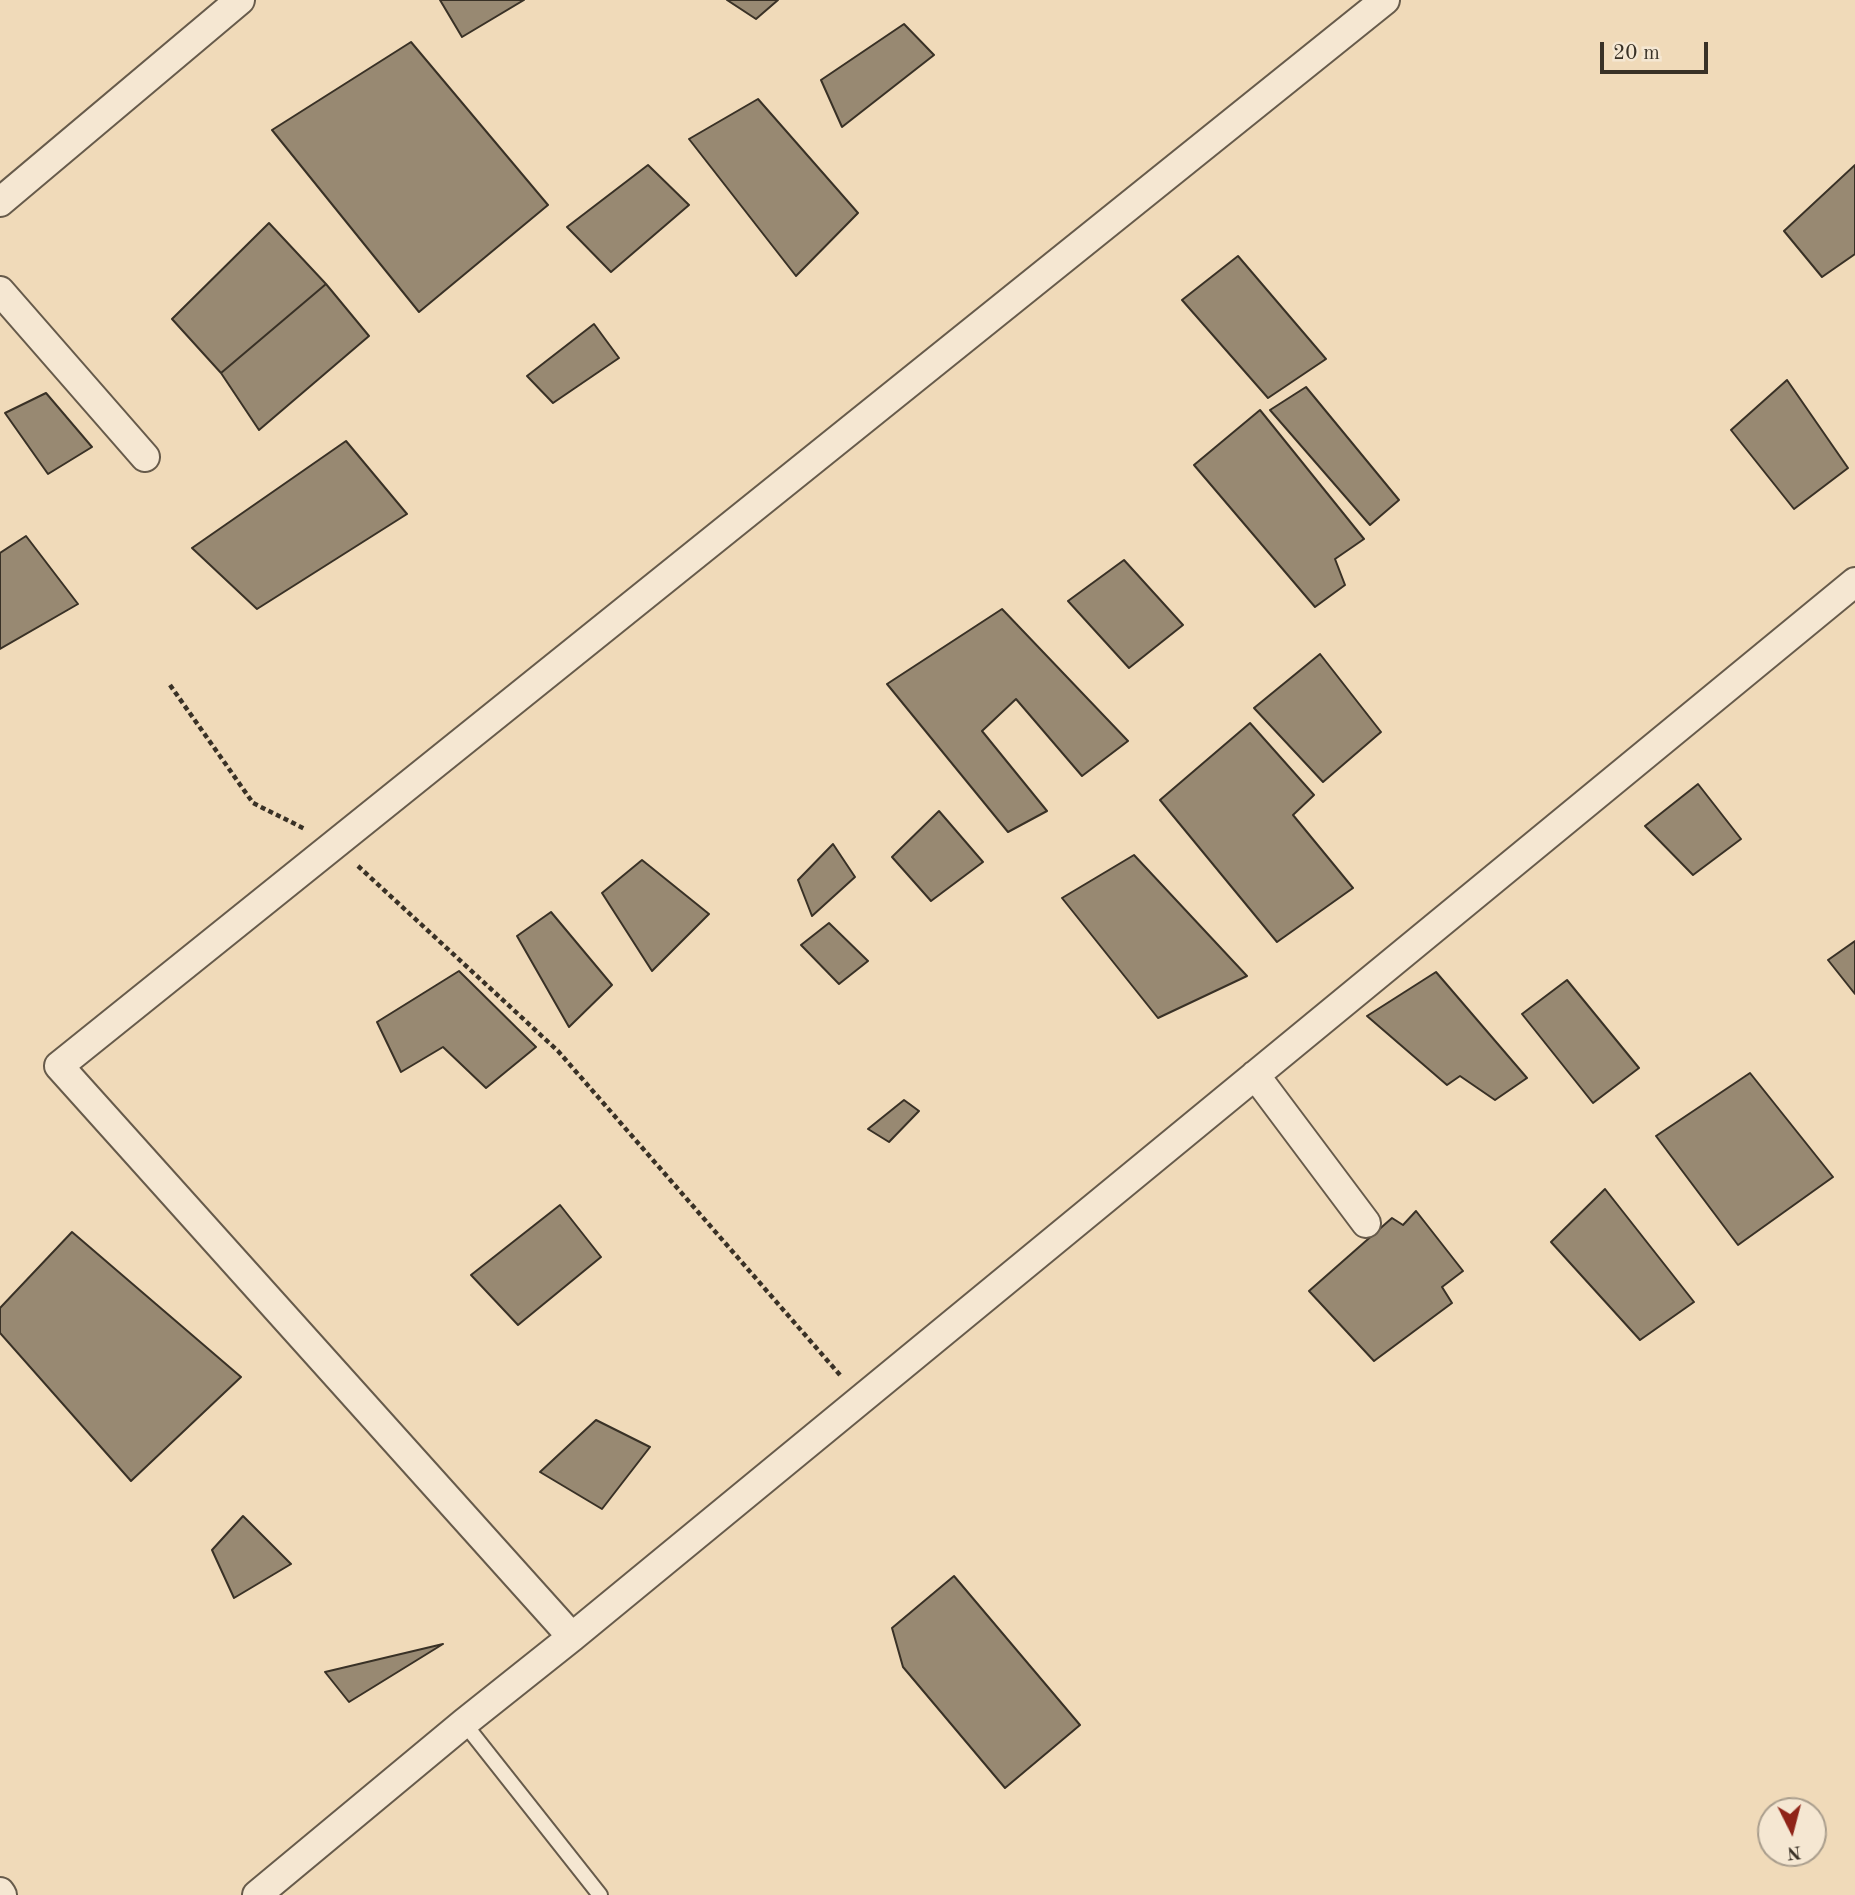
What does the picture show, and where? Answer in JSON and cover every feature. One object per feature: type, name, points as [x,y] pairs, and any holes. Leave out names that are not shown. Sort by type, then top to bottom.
[{"type":"street","points":[[0,202],[240,0]]},
{"type":"street","points":[[572,1637],[59,1066],[1385,0]]},
{"type":"street","points":[[0,291],[145,457]]},
{"type":"street","points":[[257,1895],[1855,582]]},
{"type":"street","points":[[1255,1075],[1366,1223]]},
{"type":"lane","points":[[464,1723],[600,1895]]},
{"type":"path","points":[[170,685],[253,803],[335,845],[558,1051],[861,1399]]},
{"type":"building","points":[[440,0],[524,0],[462,37]]},
{"type":"building","points":[[727,0],[778,0],[756,19]]},
{"type":"building","points":[[904,24],[934,55],[842,127],[821,80]]},
{"type":"building","points":[[411,42],[548,205],[419,312],[272,130]]},
{"type":"building","points":[[758,99],[858,213],[796,276],[689,139]]},
{"type":"building","points":[[648,165],[689,205],[611,272],[567,227]]},
{"type":"building","points":[[1855,165],[1855,254],[1822,277],[1784,231]]},
{"type":"building","points":[[269,223],[326,284],[221,373],[172,319]]},
{"type":"building","points":[[1238,256],[1326,359],[1268,398],[1182,300]]},
{"type":"building","points":[[326,284],[369,336],[259,430],[221,373]]},
{"type":"building","points":[[594,324],[619,358],[553,403],[527,376]]},
{"type":"building","points":[[1787,380],[1848,468],[1794,509],[1731,430]]},
{"type":"building","points":[[1306,387],[1399,500],[1370,525],[1270,410]]},
{"type":"building","points":[[46,393],[92,447],[48,474],[5,413]]},
{"type":"building","points":[[1260,410],[1364,539],[1335,559],[1345,585],[1315,607],[1194,465]]},
{"type":"building","points":[[346,441],[407,514],[257,609],[192,548]]},
{"type":"building","points":[[26,536],[78,604],[0,649],[0,553]]},
{"type":"building","points":[[1124,560],[1183,625],[1129,668],[1068,601]]},
{"type":"building","points":[[1002,609],[1128,741],[1082,776],[1016,699],[982,731],[1047,811],[1008,832],[887,684]]},
{"type":"building","points":[[1320,654],[1381,732],[1323,782],[1254,708]]},
{"type":"building","points":[[1250,723],[1314,795],[1293,815],[1353,888],[1277,942],[1160,800]]},
{"type":"building","points":[[1698,784],[1741,839],[1693,875],[1645,826]]},
{"type":"building","points":[[939,811],[983,862],[931,901],[892,857]]},
{"type":"building","points":[[833,844],[855,877],[812,916],[798,880]]},
{"type":"building","points":[[1134,855],[1247,976],[1158,1018],[1062,898]]},
{"type":"building","points":[[642,860],[709,914],[652,971],[602,893]]},
{"type":"building","points":[[551,912],[612,985],[569,1027],[517,936]]},
{"type":"building","points":[[829,923],[868,961],[839,984],[801,945]]},
{"type":"building","points":[[1855,941],[1855,994],[1828,960]]},
{"type":"building","points":[[459,971],[536,1047],[486,1088],[443,1047],[401,1072],[377,1022]]},
{"type":"building","points":[[1436,972],[1527,1078],[1495,1100],[1460,1076],[1447,1085],[1367,1016]]},
{"type":"building","points":[[1567,980],[1639,1068],[1593,1103],[1522,1014]]},
{"type":"building","points":[[1750,1073],[1833,1177],[1738,1245],[1656,1136]]},
{"type":"building","points":[[904,1100],[919,1111],[889,1142],[868,1129]]},
{"type":"building","points":[[1605,1189],[1694,1302],[1640,1340],[1551,1242]]},
{"type":"building","points":[[560,1205],[601,1257],[518,1325],[471,1275]]},
{"type":"building","points":[[1416,1211],[1463,1271],[1442,1287],[1452,1303],[1374,1361],[1309,1291],[1392,1218],[1403,1225]]},
{"type":"building","points":[[72,1232],[241,1377],[131,1481],[0,1333],[0,1308]]},
{"type":"building","points":[[596,1420],[650,1447],[602,1509],[540,1472]]},
{"type":"building","points":[[243,1516],[291,1564],[234,1598],[212,1550]]},
{"type":"building","points":[[954,1576],[1080,1725],[1005,1788],[903,1667],[892,1628]]},
{"type":"building","points":[[443,1644],[349,1702],[325,1672]]}]
